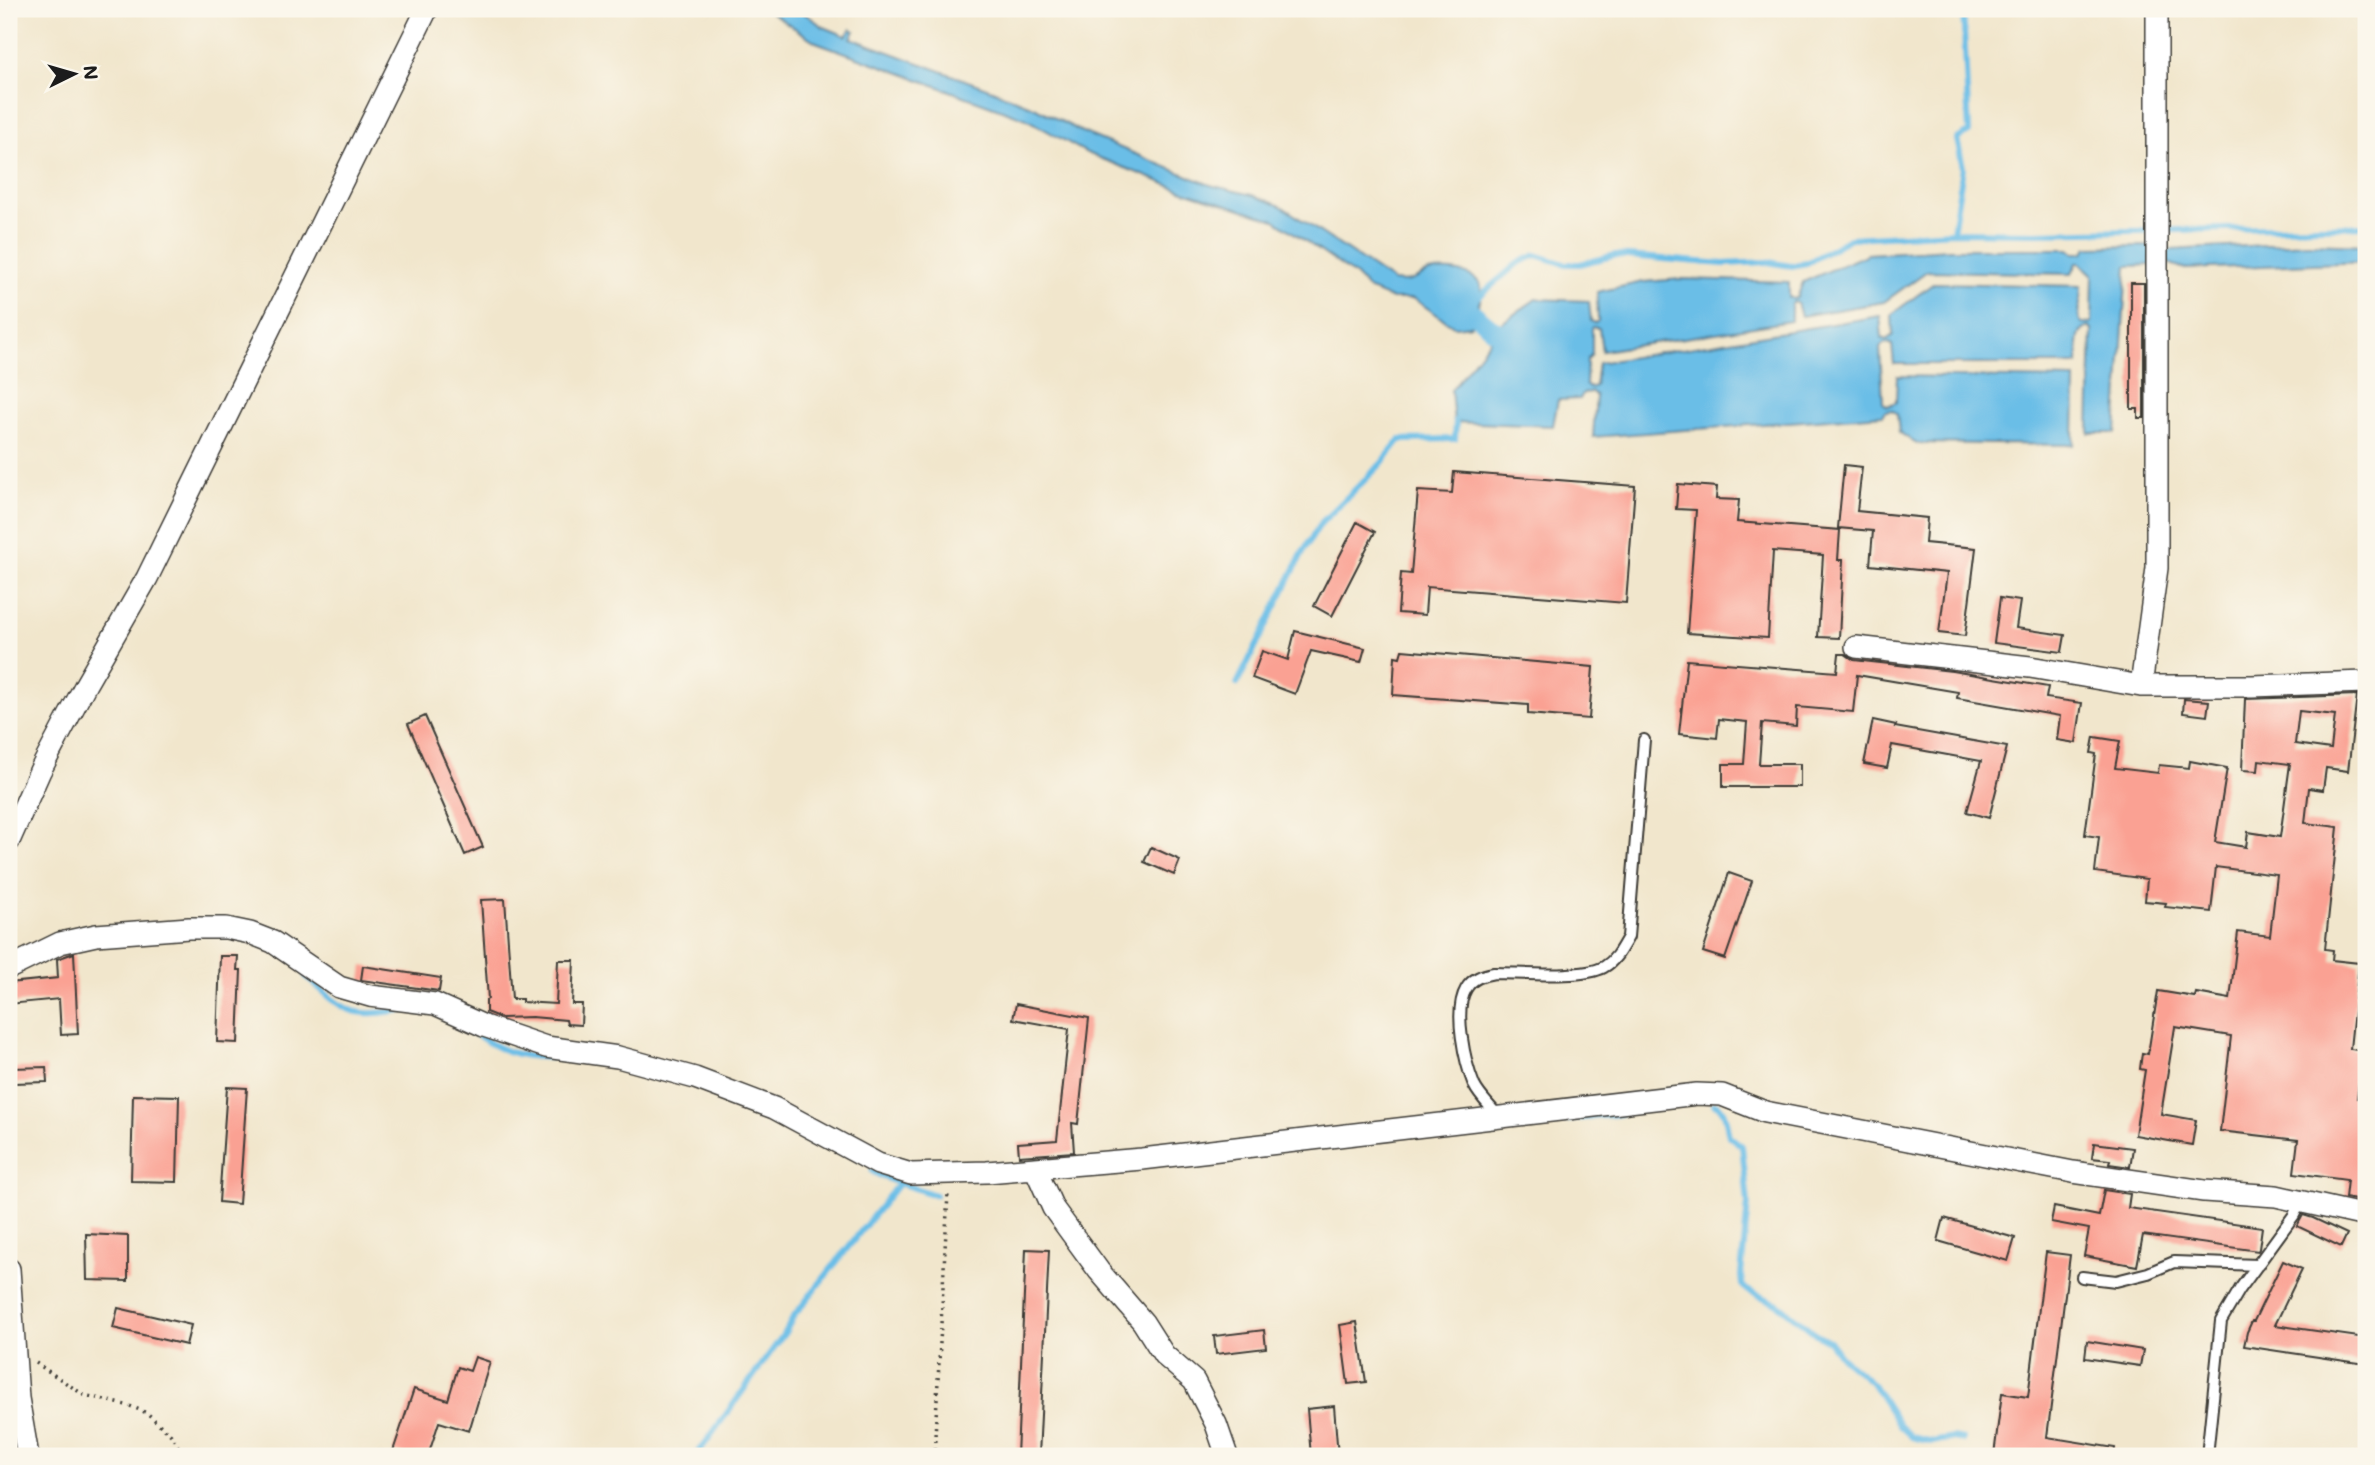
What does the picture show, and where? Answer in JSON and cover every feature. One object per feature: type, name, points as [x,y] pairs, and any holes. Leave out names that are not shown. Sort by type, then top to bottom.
[{"type":"street","points":[[9,841],[40,771],[147,578],[427,9]]},
{"type":"street","points":[[2141,685],[2157,568],[2157,9]]},
{"type":"street","points":[[1856,647],[2030,667],[2141,685],[2252,686],[2366,682]]},
{"type":"street","points":[[9,968],[60,943],[96,935],[189,928],[226,928],[250,933],[273,942],[339,987],[370,996],[435,1004],[484,1026],[546,1047],[618,1057],[695,1077],[774,1108],[878,1164],[911,1174],[1142,1159],[1698,1094],[1722,1095],[1765,1112],[2073,1171],[2204,1191],[2276,1196],[2366,1216]]},
{"type":"street","points":[[1035,1168],[1054,1208],[1099,1271],[1143,1322],[1164,1354],[1194,1381],[1216,1424],[1227,1456]]},
{"type":"street","points":[[9,1269],[20,1446]]},
{"type":"lane","points":[[1498,1116],[1475,1087],[1463,1044],[1459,1012],[1466,988],[1479,976],[1494,972],[1585,973],[1603,968],[1618,957],[1628,937],[1644,740]]},
{"type":"lane","points":[[2207,1456],[2221,1321],[2301,1201]]},
{"type":"lane","points":[[2082,1277],[2116,1281],[2148,1273],[2174,1262],[2258,1265]]},
{"type":"path","points":[[934,1456],[947,1173]]},
{"type":"path","points":[[12,1349],[84,1395],[147,1413],[171,1435],[184,1456]]},
{"type":"water","points":[[766,9],[798,9],[824,27],[846,36],[851,29],[855,31],[851,38],[1036,108],[1082,132],[1210,185],[1252,195],[1281,206],[1393,281],[1407,282],[1435,271],[1468,274],[1479,283],[1481,289],[1471,325],[1455,327],[1414,299],[1392,299],[1368,289],[1356,276],[1275,220],[1181,190],[1087,153],[1024,118],[816,42]]},
{"type":"water","points":[[2309,243],[2366,245],[2366,262],[2185,269],[2168,263],[2168,250]]},
{"type":"water","points":[[2151,246],[2151,265],[2127,266],[2116,433],[2089,433],[2092,329],[2088,326],[2079,337],[2078,364],[1894,364],[1892,345],[1883,344],[1880,348],[1883,403],[1888,406],[1896,402],[1897,376],[2075,379],[2074,445],[1915,443],[1899,432],[1897,414],[1892,410],[1885,411],[1882,415],[1593,437],[1596,396],[1592,392],[1583,393],[1580,399],[1558,400],[1553,426],[1454,422],[1451,390],[1491,339],[1489,332],[1536,299],[1589,301],[1591,321],[1595,323],[1598,321],[1597,292],[1643,282],[1682,279],[1789,282],[1789,297],[1793,299],[1797,298],[1803,282],[1868,254],[1950,249],[2069,249],[2074,253],[2083,253],[2088,247]],"holes":[[[2077,263],[2093,275],[2092,323],[2082,323],[2079,319],[2081,286],[1934,283],[1892,314],[1893,335],[1886,340],[1882,338],[1880,316],[1598,363],[1595,386],[1589,388],[1586,385],[1587,360],[1592,354],[1593,327],[1599,328],[1602,351],[1791,321],[1791,305],[1794,302],[1797,303],[1801,316],[1884,302],[1927,271],[2072,274]]]},
{"type":"building","points":[[2131,283],[2144,283],[2144,418],[2138,418],[2138,409],[2131,409]]},
{"type":"building","points":[[1844,465],[1862,467],[1857,511],[1927,518],[1925,543],[1976,548],[1965,636],[1939,633],[1947,573],[1870,565],[1873,531],[1838,528]]},
{"type":"building","points":[[1454,472],[1635,486],[1626,603],[1427,587],[1425,615],[1398,613],[1401,573],[1411,574],[1418,491],[1452,493]]},
{"type":"building","points":[[1678,484],[1717,487],[1716,499],[1739,500],[1737,522],[1840,530],[1838,560],[1843,560],[1839,638],[1818,637],[1823,555],[1773,551],[1768,638],[1687,633],[1696,510],[1676,509]]},
{"type":"building","points":[[1357,522],[1375,532],[1332,616],[1314,606]]},
{"type":"building","points":[[2000,598],[2020,601],[2016,628],[2065,635],[2062,652],[1994,643]]},
{"type":"building","points":[[1295,631],[1365,648],[1361,662],[1311,651],[1295,694],[1252,678],[1262,651],[1288,660]]},
{"type":"building","points":[[1402,650],[1593,667],[1589,719],[1528,714],[1528,705],[1393,695],[1395,656],[1400,657]]},
{"type":"building","points":[[1839,654],[1845,654],[1854,660],[1952,671],[2048,687],[2046,698],[2082,703],[2076,743],[2057,740],[2060,716],[1957,698],[1958,692],[1857,675],[1853,712],[1797,707],[1796,726],[1762,723],[1759,764],[1800,764],[1800,787],[1723,787],[1723,764],[1744,764],[1747,722],[1719,719],[1717,738],[1679,734],[1687,660],[1837,672]]},
{"type":"building","points":[[2357,695],[2348,771],[2326,768],[2323,790],[2309,788],[2305,823],[2338,827],[2325,949],[2333,950],[2332,960],[2359,963],[2350,1049],[2363,1051],[2357,1098],[2366,1099],[2366,1202],[2345,1198],[2347,1180],[2294,1173],[2298,1140],[2220,1131],[2231,1036],[2175,1027],[2161,1114],[2196,1120],[2192,1145],[2135,1135],[2145,1070],[2140,1069],[2142,1053],[2148,1054],[2158,991],[2195,997],[2196,993],[2230,999],[2238,932],[2270,936],[2277,875],[2216,867],[2211,912],[2165,907],[2166,903],[2145,901],[2147,879],[2095,872],[2099,837],[2085,835],[2096,754],[2091,753],[2094,737],[2120,741],[2115,768],[2158,773],[2159,765],[2189,768],[2190,761],[2227,768],[2215,842],[2246,847],[2248,832],[2280,837],[2290,764],[2259,760],[2258,771],[2242,770],[2245,699]],"holes":[[[2299,711],[2335,715],[2331,749],[2295,744]]]},
{"type":"building","points":[[2184,699],[2209,701],[2207,716],[2183,713]]},
{"type":"building","points":[[425,716],[483,847],[465,855],[408,724]]},
{"type":"building","points":[[1873,720],[1896,725],[1895,727],[2007,747],[1989,818],[1967,812],[1981,761],[1892,745],[1887,768],[1864,764]]},
{"type":"building","points":[[1151,847],[1180,860],[1174,875],[1144,862]]},
{"type":"building","points":[[1729,873],[1752,881],[1725,959],[1703,952]]},
{"type":"building","points":[[505,899],[512,999],[556,1004],[558,960],[574,960],[572,1004],[582,1004],[581,1025],[567,1024],[566,1020],[532,1017],[501,1018],[486,1012],[488,999],[481,900]]},
{"type":"building","points":[[74,953],[78,1034],[61,1035],[59,999],[9,1004],[9,983],[58,978],[57,959]]},
{"type":"building","points":[[220,956],[238,956],[237,970],[241,970],[238,1043],[217,1042]]},
{"type":"building","points":[[363,966],[441,978],[439,991],[361,980]]},
{"type":"building","points":[[1016,1004],[1089,1018],[1078,1124],[1072,1123],[1074,1152],[1019,1156],[1018,1143],[1057,1140],[1069,1029],[1013,1019]]},
{"type":"building","points":[[46,1067],[47,1082],[13,1083],[12,1068]]},
{"type":"building","points":[[227,1087],[247,1088],[239,1204],[219,1202]]},
{"type":"building","points":[[133,1095],[179,1096],[177,1182],[131,1181]]},
{"type":"building","points":[[2094,1143],[2133,1148],[2130,1167],[2109,1164],[2110,1160],[2092,1158]]},
{"type":"building","points":[[2104,1190],[2130,1194],[2128,1208],[2262,1227],[2259,1249],[2258,1251],[2143,1235],[2137,1266],[2084,1256],[2089,1229],[2051,1222],[2054,1207],[2099,1216]]},
{"type":"building","points":[[2303,1215],[2347,1234],[2341,1247],[2297,1226]]},
{"type":"building","points":[[1944,1218],[2015,1238],[2008,1261],[1938,1241]]},
{"type":"building","points":[[86,1234],[128,1236],[128,1281],[87,1280]]},
{"type":"building","points":[[1026,1249],[1049,1250],[1039,1456],[1017,1456]]},
{"type":"building","points":[[2046,1252],[2070,1255],[2047,1437],[2115,1448],[2114,1456],[1994,1455],[2002,1393],[2028,1397]]},
{"type":"building","points":[[2283,1261],[2302,1269],[2275,1325],[2366,1338],[2366,1364],[2244,1346],[2252,1321]]},
{"type":"building","points":[[118,1308],[191,1325],[186,1345],[113,1328]]},
{"type":"building","points":[[1357,1322],[1366,1382],[1348,1384],[1340,1325]]},
{"type":"building","points":[[1264,1330],[1266,1348],[1216,1354],[1214,1336]]},
{"type":"building","points":[[2087,1341],[2143,1350],[2140,1366],[2085,1358]]},
{"type":"building","points":[[475,1357],[490,1362],[469,1431],[439,1422],[428,1456],[409,1456],[393,1451],[414,1389],[448,1400],[458,1367],[470,1371]]},
{"type":"building","points":[[1334,1406],[1338,1456],[1311,1456],[1307,1409]]},
{"type":"waterway","points":[[1953,232],[1963,167],[1957,139],[1969,132],[1963,9]]},
{"type":"waterway","points":[[1476,299],[1518,263],[1536,255],[1565,264],[1580,264],[1616,255],[1723,264],[1768,262],[1791,266],[1807,263],[1851,238],[1953,232],[2036,233],[2366,226]]},
{"type":"waterway","points":[[1452,301],[1467,308],[1495,331],[1516,337]]},
{"type":"waterway","points":[[1237,684],[1304,550],[1321,523],[1381,464],[1400,440],[1455,439],[1456,420]]},
{"type":"waterway","points":[[306,976],[332,999],[351,1010],[374,1013],[408,1009]]},
{"type":"waterway","points":[[472,1030],[489,1043],[510,1052],[553,1057]]},
{"type":"waterway","points":[[1714,1104],[1724,1113],[1729,1136],[1742,1146],[1748,1203],[1742,1285],[1778,1304],[1829,1341],[1841,1357],[1873,1384],[1900,1426],[1912,1437],[1932,1442],[1953,1438],[1963,1440]]},
{"type":"waterway","points":[[1565,1120],[1620,1114]]},
{"type":"waterway","points":[[872,1171],[935,1195]]},
{"type":"waterway","points":[[696,1456],[786,1331],[793,1317],[899,1183]]}]
